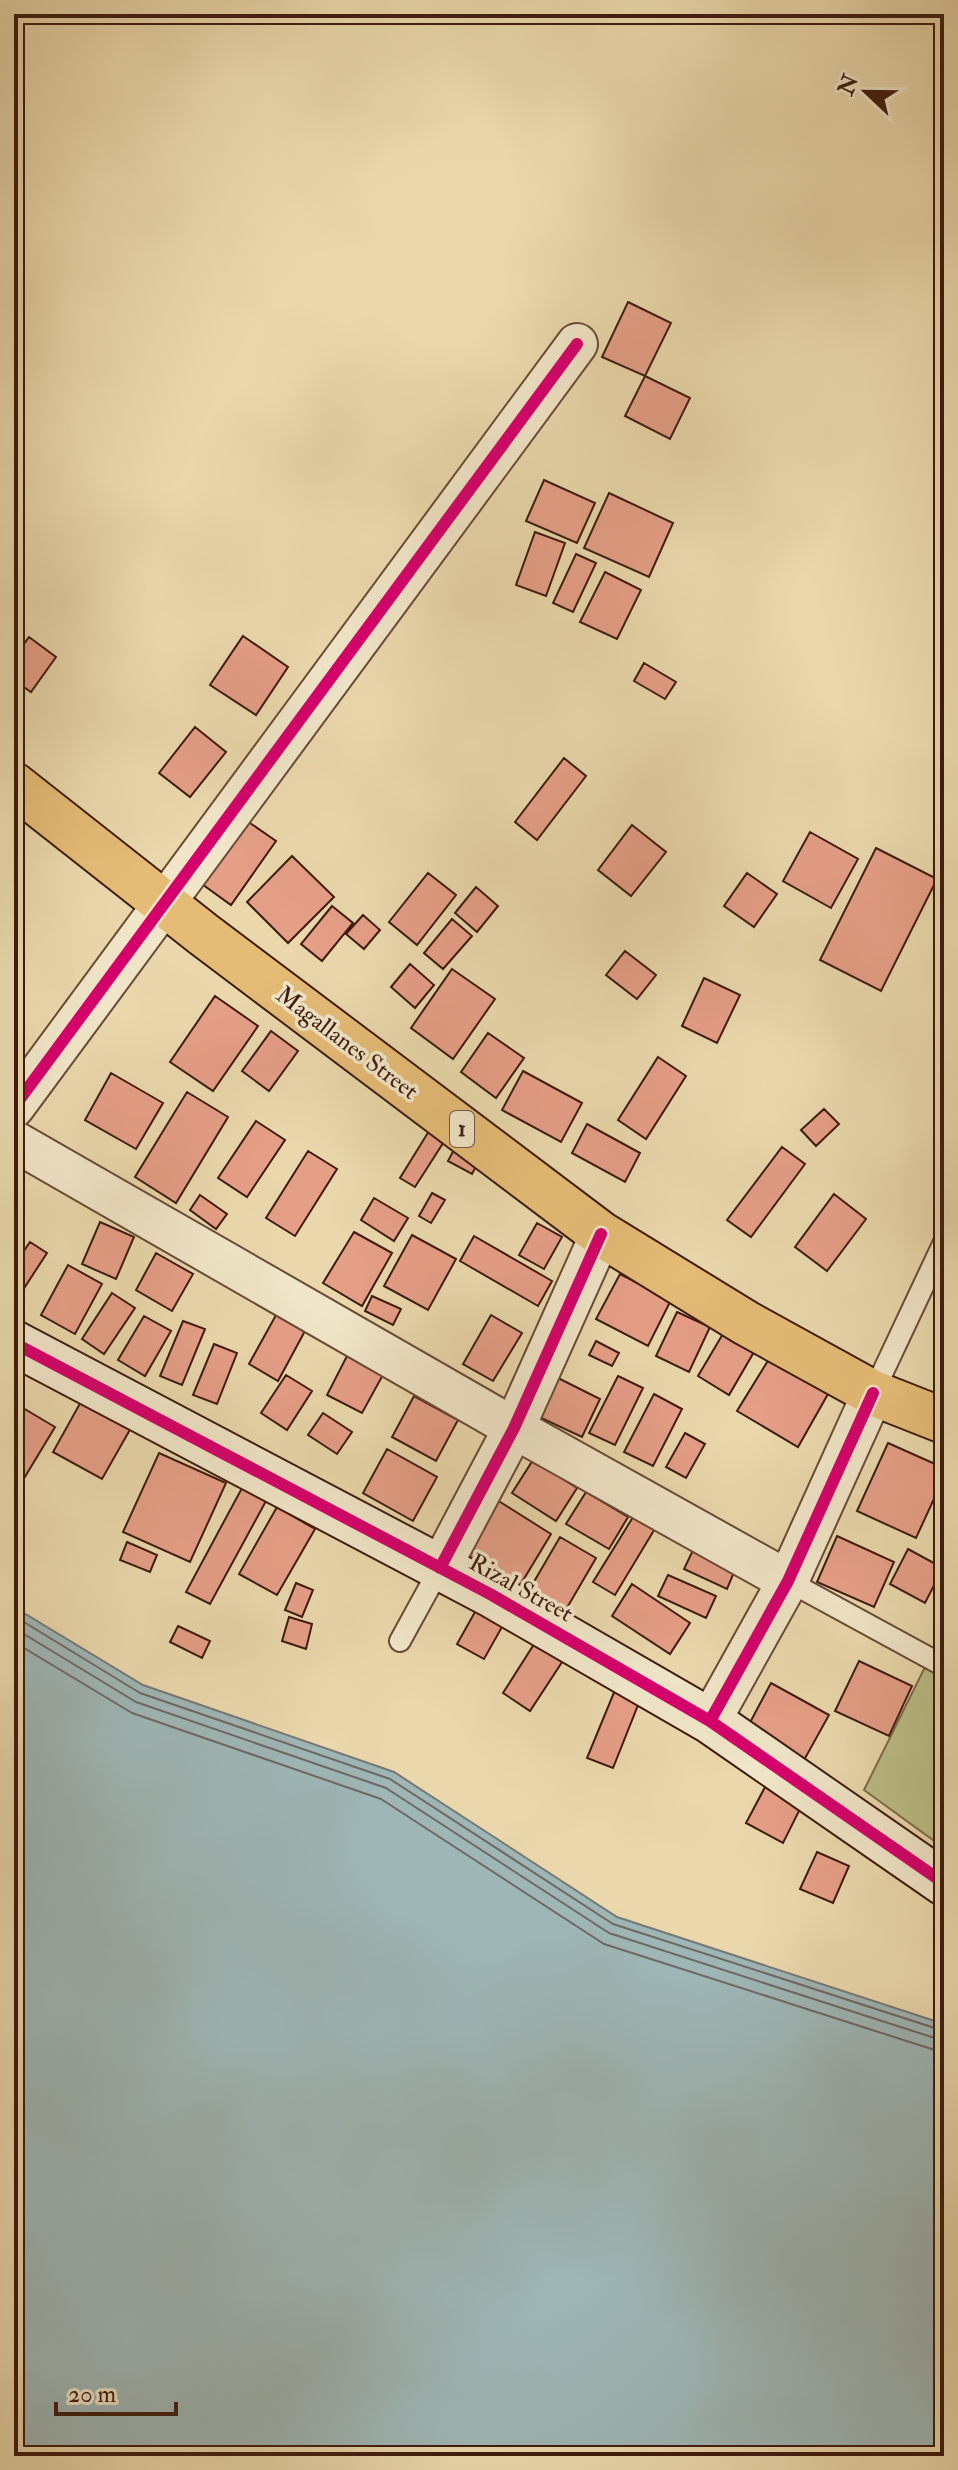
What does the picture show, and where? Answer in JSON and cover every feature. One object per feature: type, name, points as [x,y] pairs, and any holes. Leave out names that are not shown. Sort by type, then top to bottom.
[{"type":"highway","name":"Magallanes Street","points":[[14,785],[601,1234],[746,1323],[873,1393],[944,1421]]},
{"type":"street","points":[[14,1107],[163,901],[577,344]]},
{"type":"street","points":[[14,1141],[514,1428],[788,1581]]},
{"type":"street","points":[[440,1568],[514,1428],[601,1234]]},
{"type":"street","name":"Rizal Street","points":[[14,1343],[440,1568],[710,1721],[944,1883]]},
{"type":"street","points":[[710,1721],[788,1581],[873,1393]]},
{"type":"lane","points":[[873,1393],[944,1242]]},
{"type":"lane","points":[[400,1641],[440,1568]]},
{"type":"lane","points":[[788,1581],[944,1666]]},
{"type":"green space","points":[[944,1661],[944,1848],[864,1790],[924,1669]]},
{"type":"water","points":[[14,1607],[143,1685],[394,1772],[617,1917],[944,2024],[944,2456],[14,2456]]},
{"type":"building","points":[[628,302],[671,323],[645,376],[602,357]]},
{"type":"building","points":[[645,376],[690,398],[670,439],[625,416]]},
{"type":"building","points":[[544,480],[595,503],[577,543],[526,521]]},
{"type":"building","points":[[609,493],[673,523],[649,577],[584,548]]},
{"type":"building","points":[[535,532],[565,543],[546,596],[516,585]]},
{"type":"building","points":[[576,554],[596,563],[573,612],[553,603]]},
{"type":"building","points":[[605,572],[641,590],[617,639],[580,622]]},
{"type":"building","points":[[243,636],[288,667],[256,715],[210,685]]},
{"type":"building","points":[[29,637],[56,657],[31,692],[14,680],[14,658]]},
{"type":"building","points":[[644,663],[676,682],[665,699],[634,681]]},
{"type":"building","points":[[195,727],[226,752],[190,797],[159,773]]},
{"type":"building","points":[[564,758],[586,776],[537,840],[515,822]]},
{"type":"building","points":[[240,816],[276,841],[231,905],[195,879]]},
{"type":"building","points":[[632,825],[666,852],[631,896],[598,870]]},
{"type":"building","points":[[810,832],[858,859],[831,908],[783,881]]},
{"type":"building","points":[[876,848],[937,879],[881,991],[820,960]]},
{"type":"building","points":[[292,856],[334,897],[288,943],[247,902]]},
{"type":"building","points":[[428,873],[456,895],[417,945],[389,922]]},
{"type":"building","points":[[747,873],[777,894],[754,927],[724,906]]},
{"type":"building","points":[[476,887],[498,906],[477,932],[455,913]]},
{"type":"building","points":[[332,906],[353,923],[322,961],[301,944]]},
{"type":"building","points":[[363,915],[380,930],[364,949],[346,934]]},
{"type":"building","points":[[452,919],[472,936],[443,969],[424,953]]},
{"type":"building","points":[[625,951],[656,975],[637,999],[606,975]]},
{"type":"building","points":[[410,964],[434,985],[415,1008],[391,987]]},
{"type":"building","points":[[452,969],[495,999],[453,1059],[411,1028]]},
{"type":"building","points":[[704,978],[740,995],[717,1043],[682,1026]]},
{"type":"building","points":[[215,996],[258,1026],[213,1091],[170,1062]]},
{"type":"building","points":[[271,1031],[298,1051],[269,1091],[242,1071]]},
{"type":"building","points":[[488,1033],[524,1058],[496,1098],[461,1072]]},
{"type":"building","points":[[658,1057],[686,1076],[646,1139],[618,1120]]},
{"type":"building","points":[[523,1071],[582,1103],[561,1142],[502,1110]]},
{"type":"building","points":[[111,1073],[163,1103],[136,1149],[85,1120]]},
{"type":"building","points":[[187,1092],[228,1117],[176,1203],[135,1177]]},
{"type":"building","points":[[824,1109],[839,1124],[816,1146],[801,1130]]},
{"type":"building","points":[[256,1121],[285,1140],[247,1197],[218,1178]]},
{"type":"building","points":[[587,1124],[640,1153],[625,1182],[572,1153]]},
{"type":"building","points":[[429,1131],[445,1140],[415,1187],[400,1178]]},
{"type":"building","points":[[457,1144],[481,1157],[472,1174],[448,1161]]},
{"type":"building","points":[[782,1147],[805,1164],[751,1237],[727,1220]]},
{"type":"building","points":[[308,1151],[337,1169],[295,1236],[266,1218]]},
{"type":"building","points":[[432,1193],[445,1200],[431,1223],[419,1216]]},
{"type":"building","points":[[834,1194],[866,1219],[827,1271],[795,1247]]},
{"type":"building","points":[[200,1195],[227,1214],[216,1229],[190,1210]]},
{"type":"building","points":[[374,1198],[408,1218],[394,1241],[361,1220]]},
{"type":"building","points":[[100,1222],[134,1237],[116,1279],[82,1264]]},
{"type":"building","points":[[537,1223],[562,1237],[544,1269],[519,1255]]},
{"type":"building","points":[[354,1232],[392,1253],[362,1306],[323,1283]]},
{"type":"building","points":[[412,1235],[456,1259],[428,1310],[384,1286]]},
{"type":"building","points":[[474,1236],[552,1281],[538,1306],[460,1261]]},
{"type":"building","points":[[30,1242],[47,1253],[21,1293],[14,1289],[14,1266]]},
{"type":"building","points":[[156,1253],[193,1274],[172,1311],[136,1290]]},
{"type":"building","points":[[68,1265],[102,1284],[75,1334],[41,1315]]},
{"type":"building","points":[[620,1274],[671,1300],[648,1346],[596,1319]]},
{"type":"building","points":[[112,1293],[135,1308],[104,1354],[82,1339]]},
{"type":"building","points":[[372,1296],[401,1309],[393,1325],[365,1311]]},
{"type":"building","points":[[677,1312],[710,1327],[689,1372],[656,1356]]},
{"type":"building","points":[[276,1315],[305,1331],[278,1381],[249,1364]]},
{"type":"building","points":[[491,1315],[522,1333],[493,1381],[463,1364]]},
{"type":"building","points":[[144,1316],[171,1331],[145,1376],[118,1360]]},
{"type":"building","points":[[183,1321],[205,1329],[182,1385],[160,1376]]},
{"type":"building","points":[[727,1327],[758,1345],[729,1395],[698,1376]]},
{"type":"building","points":[[596,1341],[619,1353],[612,1366],[589,1355]]},
{"type":"building","points":[[214,1344],[237,1353],[217,1404],[193,1395]]},
{"type":"building","points":[[348,1354],[384,1373],[362,1413],[327,1395]]},
{"type":"building","points":[[769,1359],[828,1394],[798,1447],[737,1411]]},
{"type":"building","points":[[286,1375],[312,1391],[287,1430],[261,1413]]},
{"type":"building","points":[[618,1376],[643,1388],[615,1445],[589,1433]]},
{"type":"building","points":[[556,1377],[600,1399],[582,1437],[537,1416]]},
{"type":"building","points":[[654,1394],[682,1409],[653,1466],[624,1452]]},
{"type":"building","points":[[414,1396],[458,1420],[436,1461],[392,1437]]},
{"type":"building","points":[[83,1398],[132,1426],[102,1479],[53,1452]]},
{"type":"building","points":[[18,1405],[55,1427],[14,1495],[14,1412]]},
{"type":"building","points":[[323,1413],[352,1432],[337,1454],[308,1435]]},
{"type":"building","points":[[685,1433],[705,1444],[686,1478],[666,1467]]},
{"type":"building","points":[[888,1443],[944,1468],[944,1477],[916,1538],[857,1511]]},
{"type":"building","points":[[387,1449],[437,1477],[413,1521],[363,1493]]},
{"type":"building","points":[[159,1453],[226,1483],[190,1562],[123,1532]]},
{"type":"building","points":[[533,1460],[577,1488],[556,1521],[512,1493]]},
{"type":"building","points":[[242,1488],[266,1501],[210,1604],[186,1592]]},
{"type":"building","points":[[586,1492],[628,1517],[609,1549],[566,1524]]},
{"type":"building","points":[[497,1500],[551,1534],[519,1587],[464,1553]]},
{"type":"building","points":[[277,1507],[315,1529],[277,1595],[239,1574]]},
{"type":"building","points":[[638,1509],[659,1522],[615,1595],[593,1582]]},
{"type":"building","points":[[837,1536],[894,1562],[874,1607],[817,1582]]},
{"type":"building","points":[[560,1537],[596,1558],[564,1613],[528,1592]]},
{"type":"building","points":[[127,1542],[157,1555],[150,1572],[120,1560]]},
{"type":"building","points":[[695,1546],[737,1565],[727,1589],[684,1569]]},
{"type":"building","points":[[908,1549],[943,1568],[925,1603],[890,1584]]},
{"type":"building","points":[[668,1575],[716,1596],[706,1618],[658,1596]]},
{"type":"building","points":[[296,1583],[313,1590],[302,1617],[285,1610]]},
{"type":"building","points":[[632,1584],[690,1623],[670,1654],[612,1616]]},
{"type":"building","points":[[480,1603],[507,1618],[484,1659],[457,1644]]},
{"type":"building","points":[[289,1617],[312,1624],[306,1649],[282,1641]]},
{"type":"building","points":[[178,1626],[210,1641],[202,1658],[170,1642]]},
{"type":"building","points":[[538,1638],[566,1656],[530,1711],[503,1693]]},
{"type":"building","points":[[859,1661],[912,1686],[889,1736],[835,1711]]},
{"type":"building","points":[[771,1683],[829,1715],[803,1762],[746,1730]]},
{"type":"building","points":[[615,1690],[640,1700],[613,1768],[587,1758]]},
{"type":"building","points":[[773,1772],[809,1791],[783,1843],[746,1823]]},
{"type":"building","points":[[817,1852],[849,1866],[833,1903],[800,1889]]},
{"type":"cycle path","points":[[14,1107],[577,344]]},
{"type":"cycle path","points":[[440,1568],[514,1428],[601,1234]]},
{"type":"cycle path","points":[[14,1343],[490,1594],[710,1721],[944,1883]]},
{"type":"cycle path","points":[[710,1721],[788,1581],[873,1393]]}]
